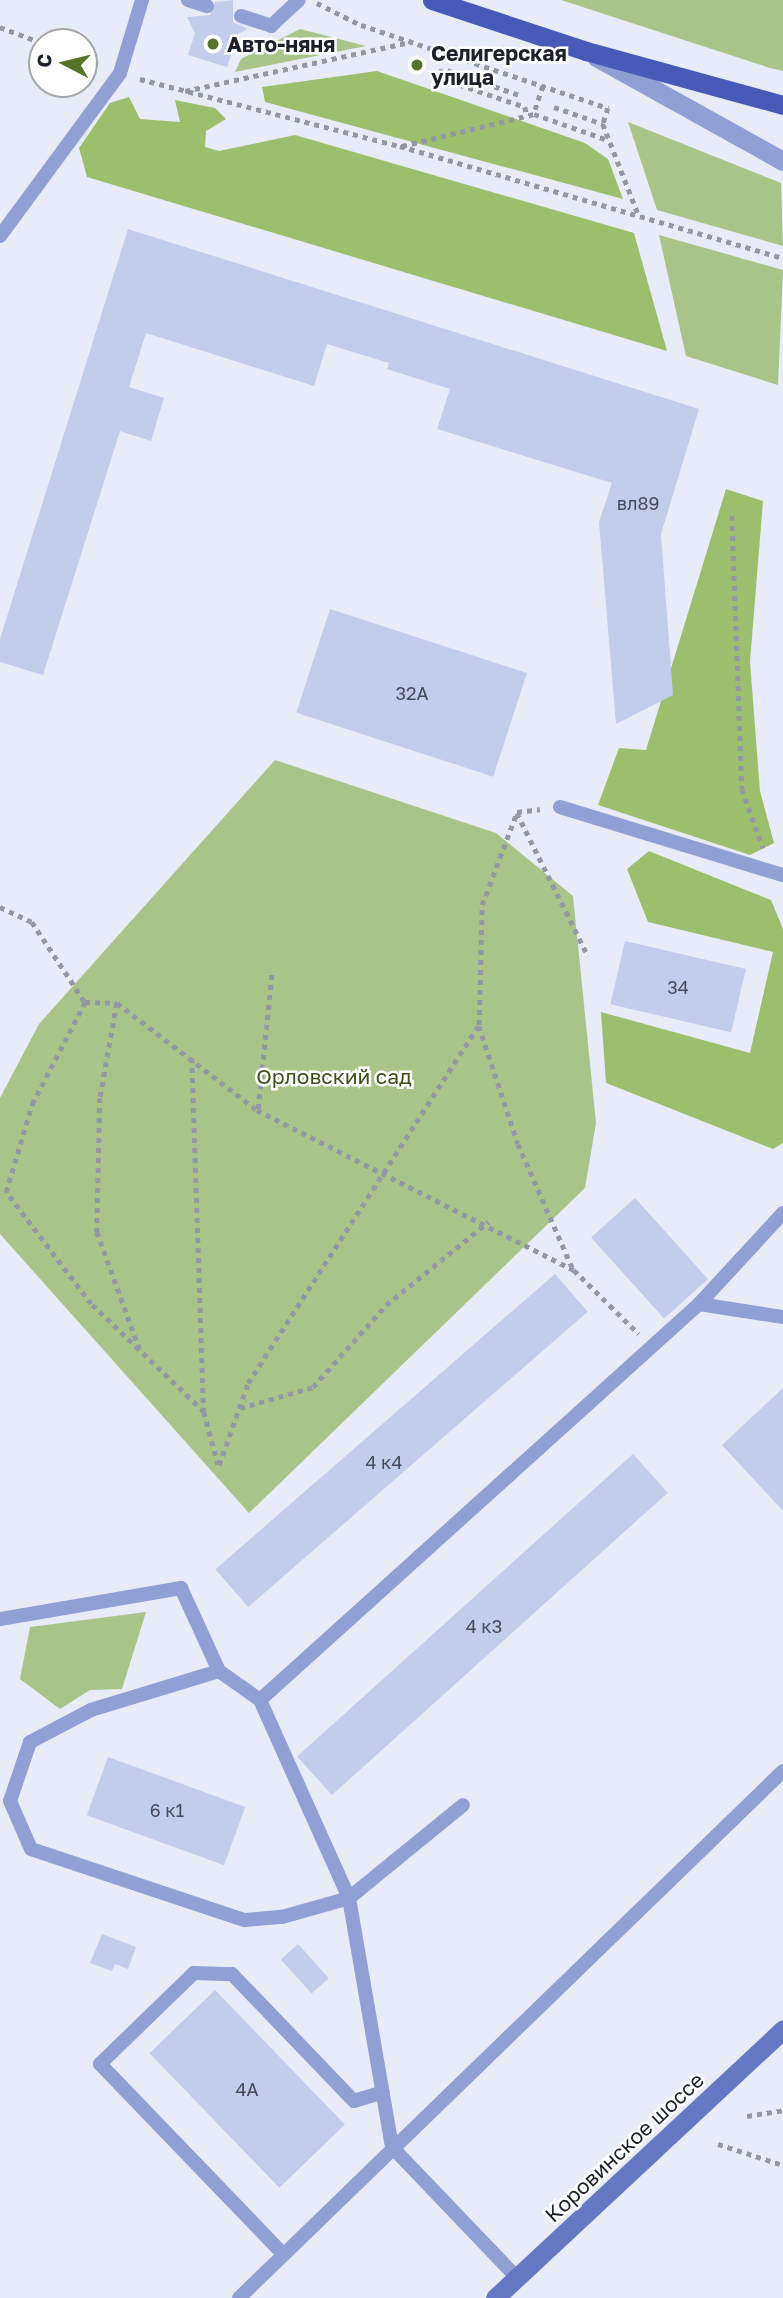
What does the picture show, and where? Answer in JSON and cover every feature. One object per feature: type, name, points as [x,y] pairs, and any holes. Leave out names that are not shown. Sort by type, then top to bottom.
[{"type":"main road","points":[[432,0],[586,51],[783,105]]},
{"type":"main road","name":"Коровинское шоссе","points":[[495,2298],[783,2029]]},
{"type":"street","points":[[586,51],[783,161]]},
{"type":"lane","points":[[0,236],[120,73],[142,0]]},
{"type":"lane","points":[[188,0],[207,6]]},
{"type":"lane","points":[[241,16],[271,26],[299,0]]},
{"type":"lane","points":[[560,807],[778,875]]},
{"type":"lane","points":[[260,1700],[650,1345],[699,1304],[783,1213]]},
{"type":"lane","points":[[699,1304],[783,1317]]},
{"type":"lane","points":[[0,1619],[181,1588],[219,1671],[260,1700],[349,1898],[392,2147],[517,2278]]},
{"type":"lane","points":[[219,1671],[91,1710],[30,1742],[10,1801],[31,1849],[245,1920],[282,1917],[349,1898],[463,1805]]},
{"type":"lane","points":[[239,2298],[783,1771]]},
{"type":"lane","points":[[283,2254],[100,2064],[194,1973],[232,1974],[354,2101],[383,2092]]},
{"type":"path","points":[[311,0],[410,41],[608,108],[603,124],[638,215]]},
{"type":"path","points":[[0,27],[28,38]]},
{"type":"path","points":[[183,91],[410,41]]},
{"type":"path","points":[[98,64],[183,91],[400,146],[783,258]]},
{"type":"path","points":[[518,95],[442,69],[440,78],[525,107],[527,116]]},
{"type":"path","points":[[534,114],[543,86]]},
{"type":"path","points":[[554,107],[603,124]]},
{"type":"path","points":[[400,146],[534,114],[609,140]]},
{"type":"path","points":[[732,516],[742,789],[778,875]]},
{"type":"path","points":[[517,812],[560,807]]},
{"type":"path","points":[[517,812],[588,956]]},
{"type":"path","points":[[517,812],[482,905],[479,1025],[518,1144],[574,1270]]},
{"type":"path","points":[[0,908],[32,922],[85,1002]]},
{"type":"path","points":[[257,1110],[272,970]]},
{"type":"path","points":[[85,1002],[117,1003],[257,1110],[383,1174],[488,1222],[574,1270],[650,1345]]},
{"type":"path","points":[[85,1002],[32,1104],[6,1192],[91,1304],[204,1412]]},
{"type":"path","points":[[117,1003],[100,1097],[97,1232],[141,1351]]},
{"type":"path","points":[[192,1058],[204,1412],[219,1465],[248,1384],[479,1025]]},
{"type":"path","points":[[239,1408],[313,1387],[386,1305],[488,1222]]},
{"type":"path","points":[[747,2116],[783,2110]]},
{"type":"path","points":[[718,2144],[783,2165]]},
{"type":"green space","points":[[561,0],[783,0],[783,71],[770,68]]},
{"type":"green space","points":[[300,29],[366,46],[235,72],[241,59]]},
{"type":"green space","points":[[377,71],[585,143],[608,159],[623,199],[265,102],[262,87]]},
{"type":"green space","points":[[129,97],[140,119],[180,122],[175,100],[215,108],[226,119],[206,131],[205,147],[219,151],[295,135],[634,233],[667,351],[87,177],[79,148],[110,103]]},
{"type":"green space","points":[[628,122],[781,183],[783,246],[657,210]]},
{"type":"green space","points":[[659,235],[783,270],[778,385],[686,356]]},
{"type":"green space","points":[[726,489],[763,501],[750,662],[760,791],[774,843],[750,855],[598,805],[619,748],[646,750]]},
{"type":"green space","name":"Орловский сад","points":[[275,760],[496,833],[573,896],[596,1123],[585,1188],[249,1513],[0,1234],[0,1098],[39,1024]]},
{"type":"green space","points":[[649,851],[771,900],[783,929],[783,1143],[773,1149],[606,1083],[601,1012],[750,1053],[773,952],[648,922],[627,869]]},
{"type":"green space","points":[[146,1612],[122,1689],[90,1690],[60,1709],[20,1679],[30,1627]]},
{"type":"building","name":"Авто-няня","points":[[233,0],[233,22],[248,29],[238,34],[227,67],[188,55],[195,33],[187,17],[210,15],[215,2]]},
{"type":"building","points":[[128,229],[699,409],[661,534],[673,695],[616,724],[599,522],[612,483],[437,429],[450,389],[387,369],[389,363],[327,344],[314,386],[146,333],[129,387],[164,398],[151,441],[120,431],[43,675],[0,662],[0,639]]},
{"type":"building","points":[[330,609],[527,673],[493,777],[296,713]]},
{"type":"building","points":[[625,941],[746,969],[731,1032],[610,1004]]},
{"type":"building","points":[[635,1198],[708,1279],[664,1318],[591,1237]]},
{"type":"building","points":[[555,1274],[588,1312],[248,1607],[215,1569]]},
{"type":"building","points":[[783,1388],[783,1511],[722,1445]]},
{"type":"building","points":[[633,1454],[668,1493],[332,1795],[297,1756]]},
{"type":"building","points":[[108,1757],[245,1807],[224,1865],[87,1815]]},
{"type":"building","points":[[102,1934],[136,1947],[128,1969],[115,1964],[112,1971],[90,1963]]},
{"type":"building","points":[[298,1944],[329,1978],[312,1994],[281,1959]]},
{"type":"building","points":[[215,1990],[345,2125],[279,2188],[150,2053]]},
{"type":"place","name":"Авто-няня","points":[[213,44]]},
{"type":"place","name":"Селигерская улица","points":[[417,65]]}]
